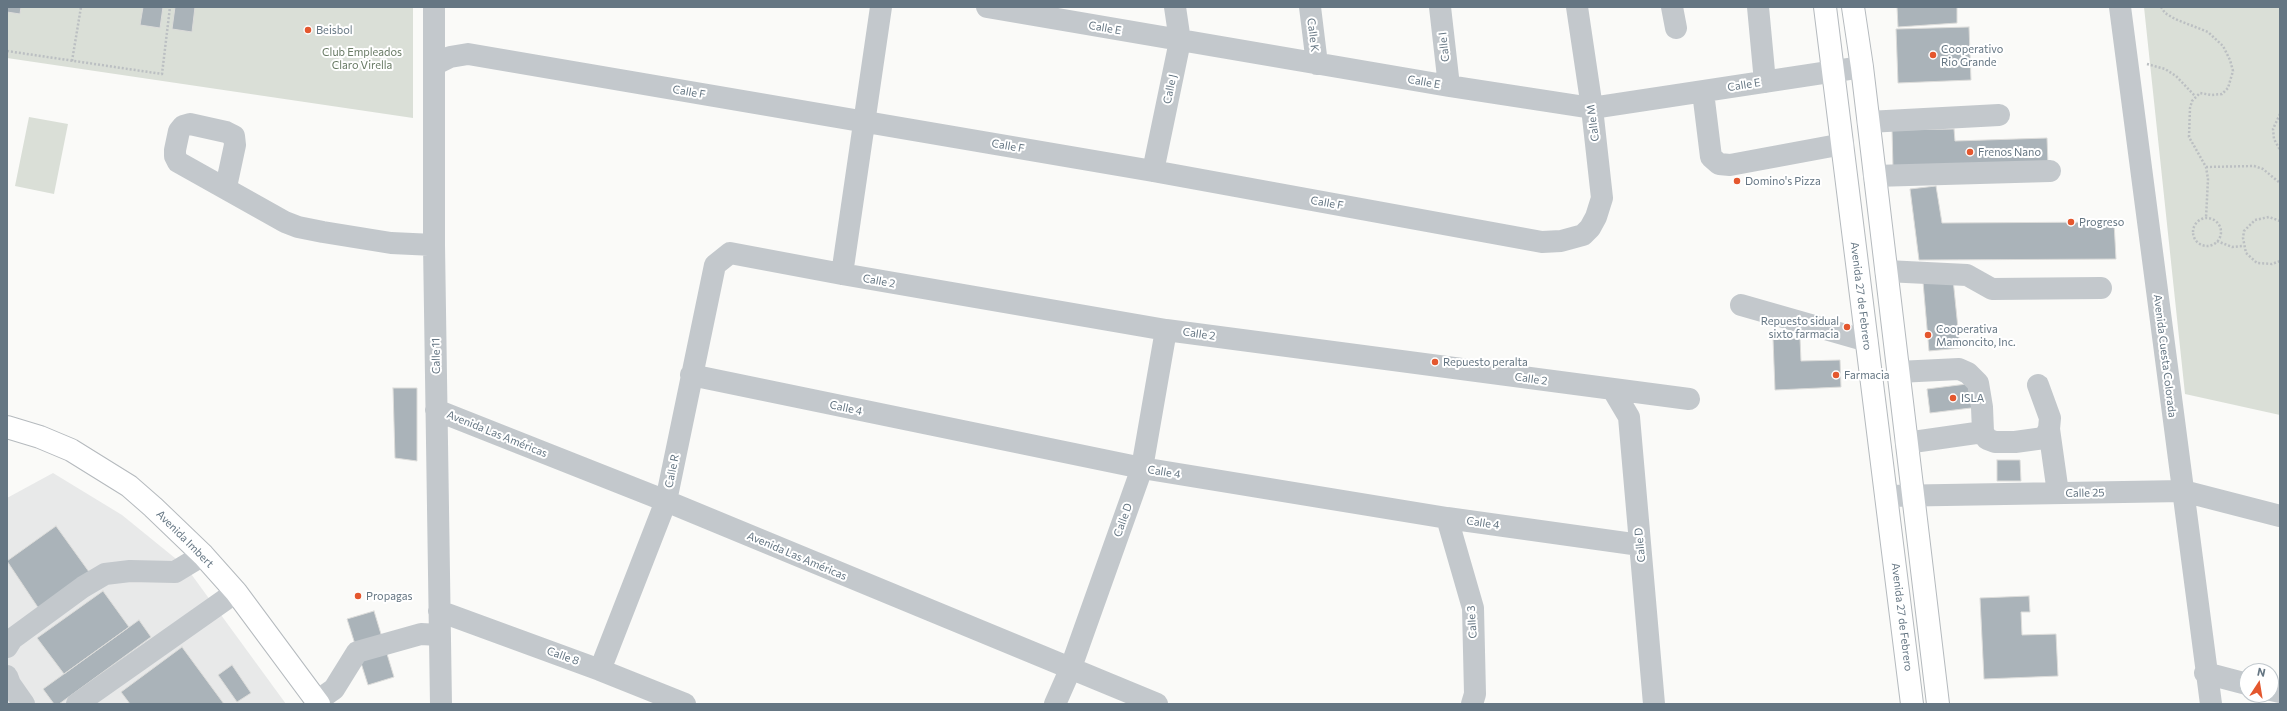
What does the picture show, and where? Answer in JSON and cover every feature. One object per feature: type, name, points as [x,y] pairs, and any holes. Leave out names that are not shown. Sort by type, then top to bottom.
[{"type":"main road","name":"Avenida 27 de Febrero","points":[[1825,7],[1912,704]]},
{"type":"main road","points":[[1853,7],[1862,67],[1938,704]]},
{"type":"main road","name":"Avenida Imbert","points":[[7,427],[40,437],[71,450],[129,486],[153,507],[203,555],[236,592],[318,702]]},
{"type":"street","name":"Calle 11","points":[[434,7],[434,245],[441,704]]},
{"type":"street","points":[[842,274],[881,7]]},
{"type":"street","name":"Calle E","points":[[988,7],[1317,64],[1592,108],[1862,67]]},
{"type":"street","name":"Calle J","points":[[1153,171],[1180,41],[1175,7]]},
{"type":"street","name":"Calle K","points":[[1310,7],[1317,64]]},
{"type":"street","name":"Calle I","points":[[1440,7],[1449,86]]},
{"type":"street","name":"Calle M","points":[[1577,7],[1592,108],[1602,198],[1596,217],[1583,235]]},
{"type":"street","points":[[1758,7],[1765,82]]},
{"type":"street","name":"Avenida Cuesta Colorada","points":[[2120,7],[2211,704]]},
{"type":"street","name":"Calle F","points":[[434,65],[450,57],[468,54],[1153,171],[1542,242],[1573,239],[1583,235]]},
{"type":"street","points":[[1703,92],[1711,157],[1719,164],[1730,165],[1842,144]]},
{"type":"street","points":[[1868,122],[1999,114]]},
{"type":"street","points":[[1874,176],[2050,171]]},
{"type":"street","points":[[226,187],[298,228],[391,243],[434,245]]},
{"type":"street","name":"Calle 2","points":[[716,265],[730,252],[842,274],[1166,330],[1613,390],[1689,398]]},
{"type":"street","name":"Calle R","points":[[600,670],[666,501],[691,375],[716,265]]},
{"type":"street","points":[[1886,271],[1967,275],[1992,289],[2101,288]]},
{"type":"street","points":[[1741,305],[1867,341]]},
{"type":"street","name":"Calle D","points":[[1055,704],[1070,670],[1142,468],[1166,330]]},
{"type":"street","points":[[1898,372],[1960,369],[1968,372],[1978,383],[1982,407],[1981,426],[1986,439],[1995,442],[2015,442],[2044,438],[2049,429]]},
{"type":"street","name":"Calle 4","points":[[691,375],[1142,468],[1446,518],[1640,545]]},
{"type":"street","points":[[2038,384],[2050,418],[2049,429],[2058,494]]},
{"type":"street","name":"Calle D","points":[[1613,390],[1629,417],[1654,704]]},
{"type":"street","name":"Avenida Las Américas","points":[[436,410],[666,501],[1070,670],[1157,704]]},
{"type":"street","points":[[1906,442],[1983,432]]},
{"type":"street","name":"Calle 25","points":[[1886,496],[2183,491],[2280,516]]},
{"type":"street","name":"Calle 3","points":[[1446,518],[1473,608],[1474,694],[1472,704]]},
{"type":"street","points":[[7,647],[12,639],[83,587],[105,574],[130,571],[175,572],[203,555]]},
{"type":"street","points":[[77,704],[236,592]]},
{"type":"street","name":"Calle 8","points":[[439,611],[600,670],[685,704]]},
{"type":"street","points":[[318,702],[334,689],[357,652],[420,634],[439,635]]},
{"type":"street","points":[[2206,673],[2239,682]]},
{"type":"street","points":[[7,676],[10,684],[24,704]]},
{"type":"path","points":[[72,61],[81,7]]},
{"type":"path","points":[[7,51],[162,74],[170,7]]},
{"type":"path","points":[[2161,7],[2165,13],[2175,19],[2208,32],[2223,46],[2230,60],[2233,71],[2228,88],[2218,96],[2200,93],[2195,96],[2190,108],[2189,137],[2206,167],[2209,190],[2206,218]]},
{"type":"path","points":[[2126,60],[2164,69],[2176,76],[2195,96]]},
{"type":"path","points":[[2280,114],[2273,129],[2274,139],[2280,150]]},
{"type":"path","points":[[2206,167],[2254,166],[2263,169],[2280,183]]},
{"type":"path","points":[[2280,221],[2269,217],[2255,220],[2244,231],[2243,246],[2250,259],[2257,263],[2272,264],[2280,261]]},
{"type":"path","points":[[2217,242],[2221,231],[2216,222],[2206,218],[2196,223],[2194,227],[2194,238],[2202,245],[2217,242],[2232,247],[2243,246]]},
{"type":"shaded area","points":[[53,473],[122,515],[186,567],[286,704],[7,704],[7,498]]},
{"type":"green space","name":"Club Empleados Claro Virella","points":[[7,7],[413,7],[413,118],[7,58]]},
{"type":"green space","points":[[2144,7],[2280,7],[2280,415],[2185,394]]},
{"type":"green space","points":[[29,117],[68,124],[54,194],[15,186]]},
{"type":"building","points":[[7,7],[21,7],[20,14],[7,12]]},
{"type":"building","points":[[143,7],[163,7],[160,28],[140,25]]},
{"type":"building","points":[[175,7],[195,7],[192,32],[172,29]]},
{"type":"building","points":[[1897,7],[1957,7],[1957,23],[1898,27]]},
{"type":"building","name":"Cooperativo Rio Grande","points":[[1969,27],[1971,80],[1898,83],[1896,29]]},
{"type":"building","name":"Frenos Nano","points":[[1954,129],[1955,141],[2047,138],[2048,164],[1893,168],[1892,130]]},
{"type":"building","name":"Progreso","points":[[1936,186],[1942,223],[2114,222],[2116,259],[1919,260],[1910,189]]},
{"type":"building","points":[[1953,279],[1960,348],[1929,351],[1923,282]]},
{"type":"building","points":[[1800,338],[1801,361],[1840,360],[1841,387],[1775,390],[1773,339]]},
{"type":"building","name":"ISLA","points":[[1975,383],[1979,407],[1930,413],[1927,389]]},
{"type":"building","points":[[393,388],[417,388],[417,461],[395,458]]},
{"type":"building","points":[[1997,460],[2020,460],[2021,481],[1997,481]]},
{"type":"building","points":[[56,526],[92,576],[41,612],[7,561]]},
{"type":"building","points":[[103,591],[129,627],[64,674],[37,638]]},
{"type":"building","points":[[2029,596],[2030,612],[2021,612],[2022,635],[2056,634],[2058,676],[1984,679],[1980,598]]},
{"type":"building","points":[[374,611],[394,677],[368,685],[347,619]]},
{"type":"building","points":[[139,620],[151,637],[59,704],[54,704],[43,689]]},
{"type":"building","points":[[182,647],[224,704],[130,704],[121,692]]},
{"type":"building","points":[[232,665],[251,693],[237,702],[218,675]]},
{"type":"place","name":"Beisbol","points":[[308,30]]},
{"type":"place","name":"Cooperativo Rio Grande","points":[[1933,55]]},
{"type":"place","name":"Frenos Nano","points":[[1970,152]]},
{"type":"place","name":"Domino's Pizza","points":[[1737,181]]},
{"type":"place","name":"Progreso","points":[[2071,222]]},
{"type":"place","name":"Repuesto sidual sixto farmacia","points":[[1847,327]]},
{"type":"place","name":"Cooperativa Mamoncito, Inc.","points":[[1928,335]]},
{"type":"place","name":"Repuesto peralta","points":[[1435,362]]},
{"type":"place","name":"Farmacia","points":[[1836,375]]},
{"type":"place","name":"ISLA","points":[[1953,398]]},
{"type":"place","name":"Propagas","points":[[358,596]]}]
